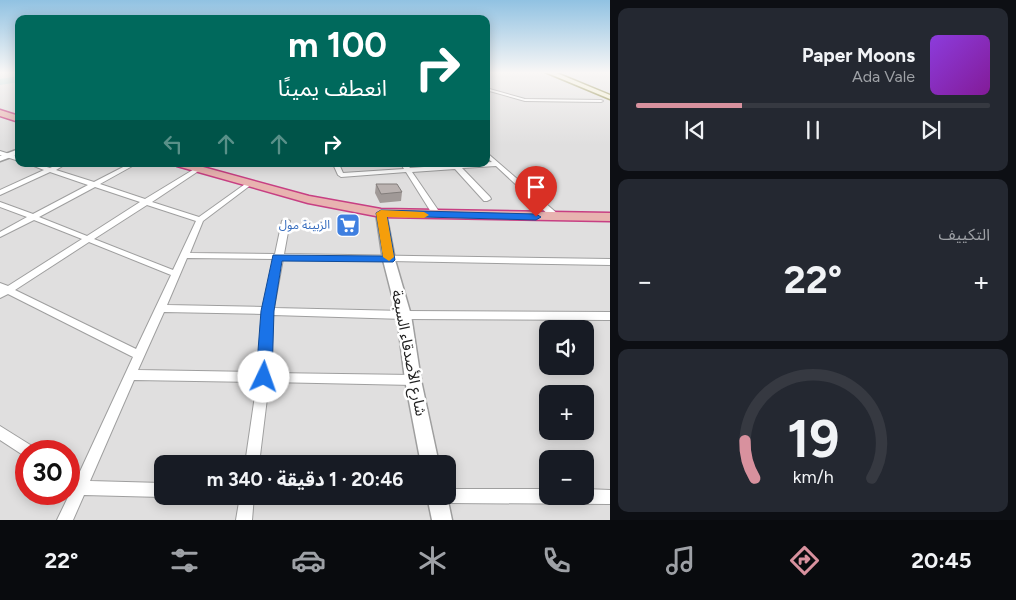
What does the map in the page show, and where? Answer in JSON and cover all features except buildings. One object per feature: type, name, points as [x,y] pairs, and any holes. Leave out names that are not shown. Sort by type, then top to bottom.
[{"type":"highway","points":[[0,112],[15,116]]},
{"type":"highway","points":[[203,167],[250,183],[308,199],[381,213],[553,215],[610,212]]},
{"type":"highway","points":[[204,167],[316,196],[381,208],[610,218]]},
{"type":"street","points":[[516,96],[531,100],[607,101]]},
{"type":"street","points":[[3,156],[15,152]]},
{"type":"street","points":[[490,158],[553,215]]},
{"type":"street","points":[[490,164],[497,164]]},
{"type":"street","points":[[41,167],[200,220]]},
{"type":"street","points":[[0,193],[56,167]]},
{"type":"street","points":[[0,235],[128,167]]},
{"type":"street","points":[[3,290],[88,239],[198,167]]},
{"type":"street","points":[[337,167],[341,175],[406,167],[434,210]]},
{"type":"street","points":[[458,167],[487,199]]},
{"type":"street","points":[[80,472],[140,354],[200,220],[250,183]]},
{"type":"street","points":[[0,204],[176,274]]},
{"type":"street","name":"شارع الأصدقاء السبعة","points":[[381,213],[389,260],[404,314],[413,380],[428,455]]},
{"type":"street","points":[[253,455],[264,377],[268,311],[277,257],[286,221]]},
{"type":"street","points":[[184,255],[389,260],[610,262]]},
{"type":"street","points":[[3,290],[140,354]]},
{"type":"street","points":[[161,308],[404,314],[610,316]]},
{"type":"street","points":[[130,374],[413,380]]},
{"type":"street","points":[[0,432],[15,443]]},
{"type":"street","points":[[80,484],[154,489]]},
{"type":"street","points":[[456,496],[610,497]]},
{"type":"street","points":[[65,520],[69,505]]},
{"type":"street","points":[[244,520],[246,505]]},
{"type":"street","points":[[439,505],[442,520]]},
{"type":"shaded area","points":[[0,96],[15,96],[15,167],[490,167],[490,96],[610,96],[610,520],[0,520]]},
{"type":"slow traffic","points":[[389,257],[381,213],[424,215]]},
{"type":"place","name":"الزبينة مول","points":[[348,225]]},
{"type":"route","points":[[264,377],[268,311],[277,257],[389,260],[381,213],[536,217]]}]
